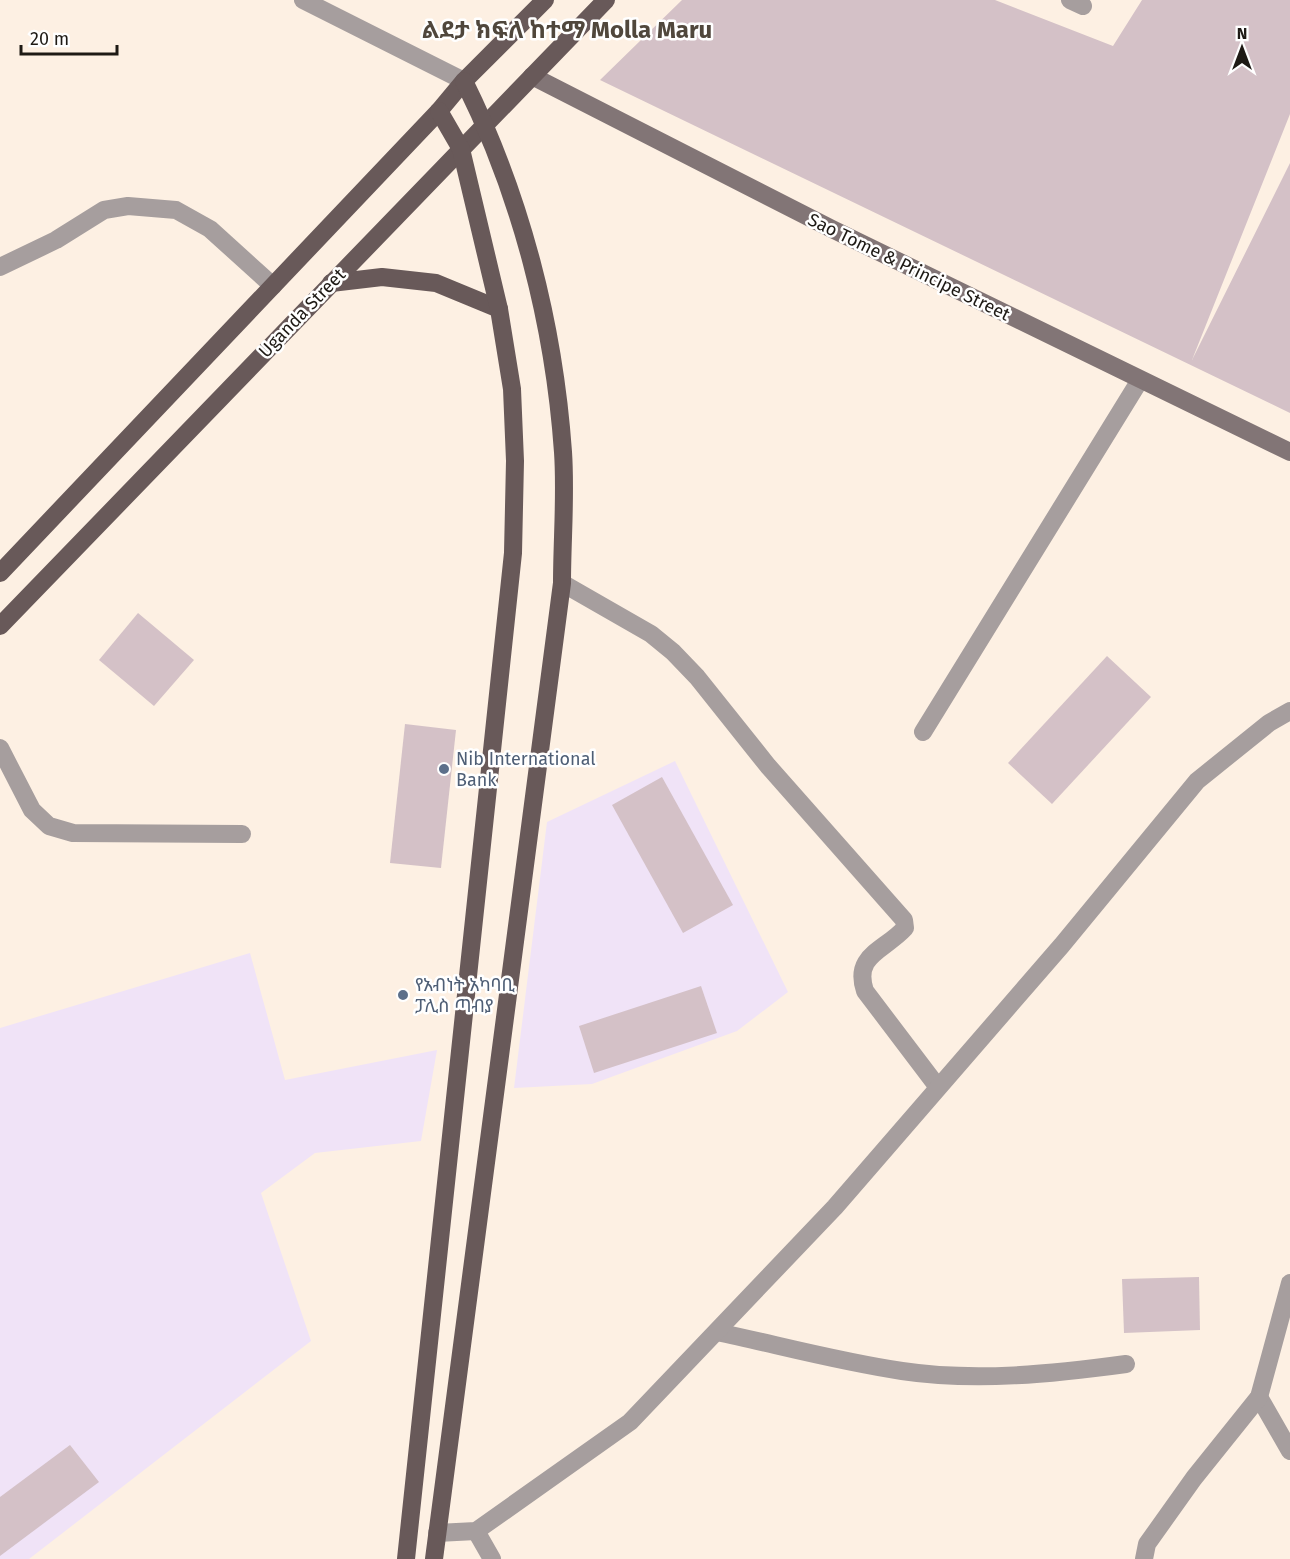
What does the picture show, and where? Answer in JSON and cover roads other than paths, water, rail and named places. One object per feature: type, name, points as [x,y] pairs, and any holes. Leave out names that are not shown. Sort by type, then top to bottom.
[{"type":"main road","points":[[0,573],[440,111],[464,81],[545,0]]},
{"type":"main road","name":"Uganda Street","points":[[0,626],[606,0]]},
{"type":"main road","name":"Sao Tome & Principe Street","points":[[532,76],[832,229],[1290,452]]},
{"type":"main road","points":[[434,1559],[561,583],[563,453],[553,367],[540,292],[521,225],[486,124],[464,81]]},
{"type":"main road","points":[[406,1559],[513,553],[515,461],[512,389],[499,309],[461,149],[440,111]]},
{"type":"main road","points":[[331,283],[382,278],[436,283],[499,309]]},
{"type":"street","points":[[303,0],[464,81]]},
{"type":"street","points":[[0,267],[56,240],[104,210],[128,206],[176,210],[201,224],[273,286]]},
{"type":"street","points":[[923,732],[1140,380]]},
{"type":"street","points":[[561,583],[651,634],[673,652],[903,920],[904,928],[863,965],[860,976],[865,992],[937,1086]]},
{"type":"street","points":[[437,1533],[476,1531],[630,1422],[835,1207],[937,1086],[1062,945],[1197,781],[1269,723],[1290,711]]},
{"type":"street","points":[[0,748],[32,810],[49,826],[73,833],[242,834]]},
{"type":"street","points":[[1144,1559],[1147,1545],[1187,1487],[1259,1397],[1290,1283]]},
{"type":"street","points":[[717,1332],[902,1371],[973,1376],[1042,1373],[1126,1364]]},
{"type":"street","points":[[1259,1397],[1290,1451]]},
{"type":"street","points":[[476,1531],[492,1559]]},
{"type":"place","name":"Nib International Bank","points":[[444,769]]},
{"type":"place","name":"የአብነት አካባቢ ፓሊስ ጣብያ","points":[[403,995]]},
{"type":"district","name":"ልደታ ክፍለ ከተማ Molla Maru","points":[[567,30]]}]
